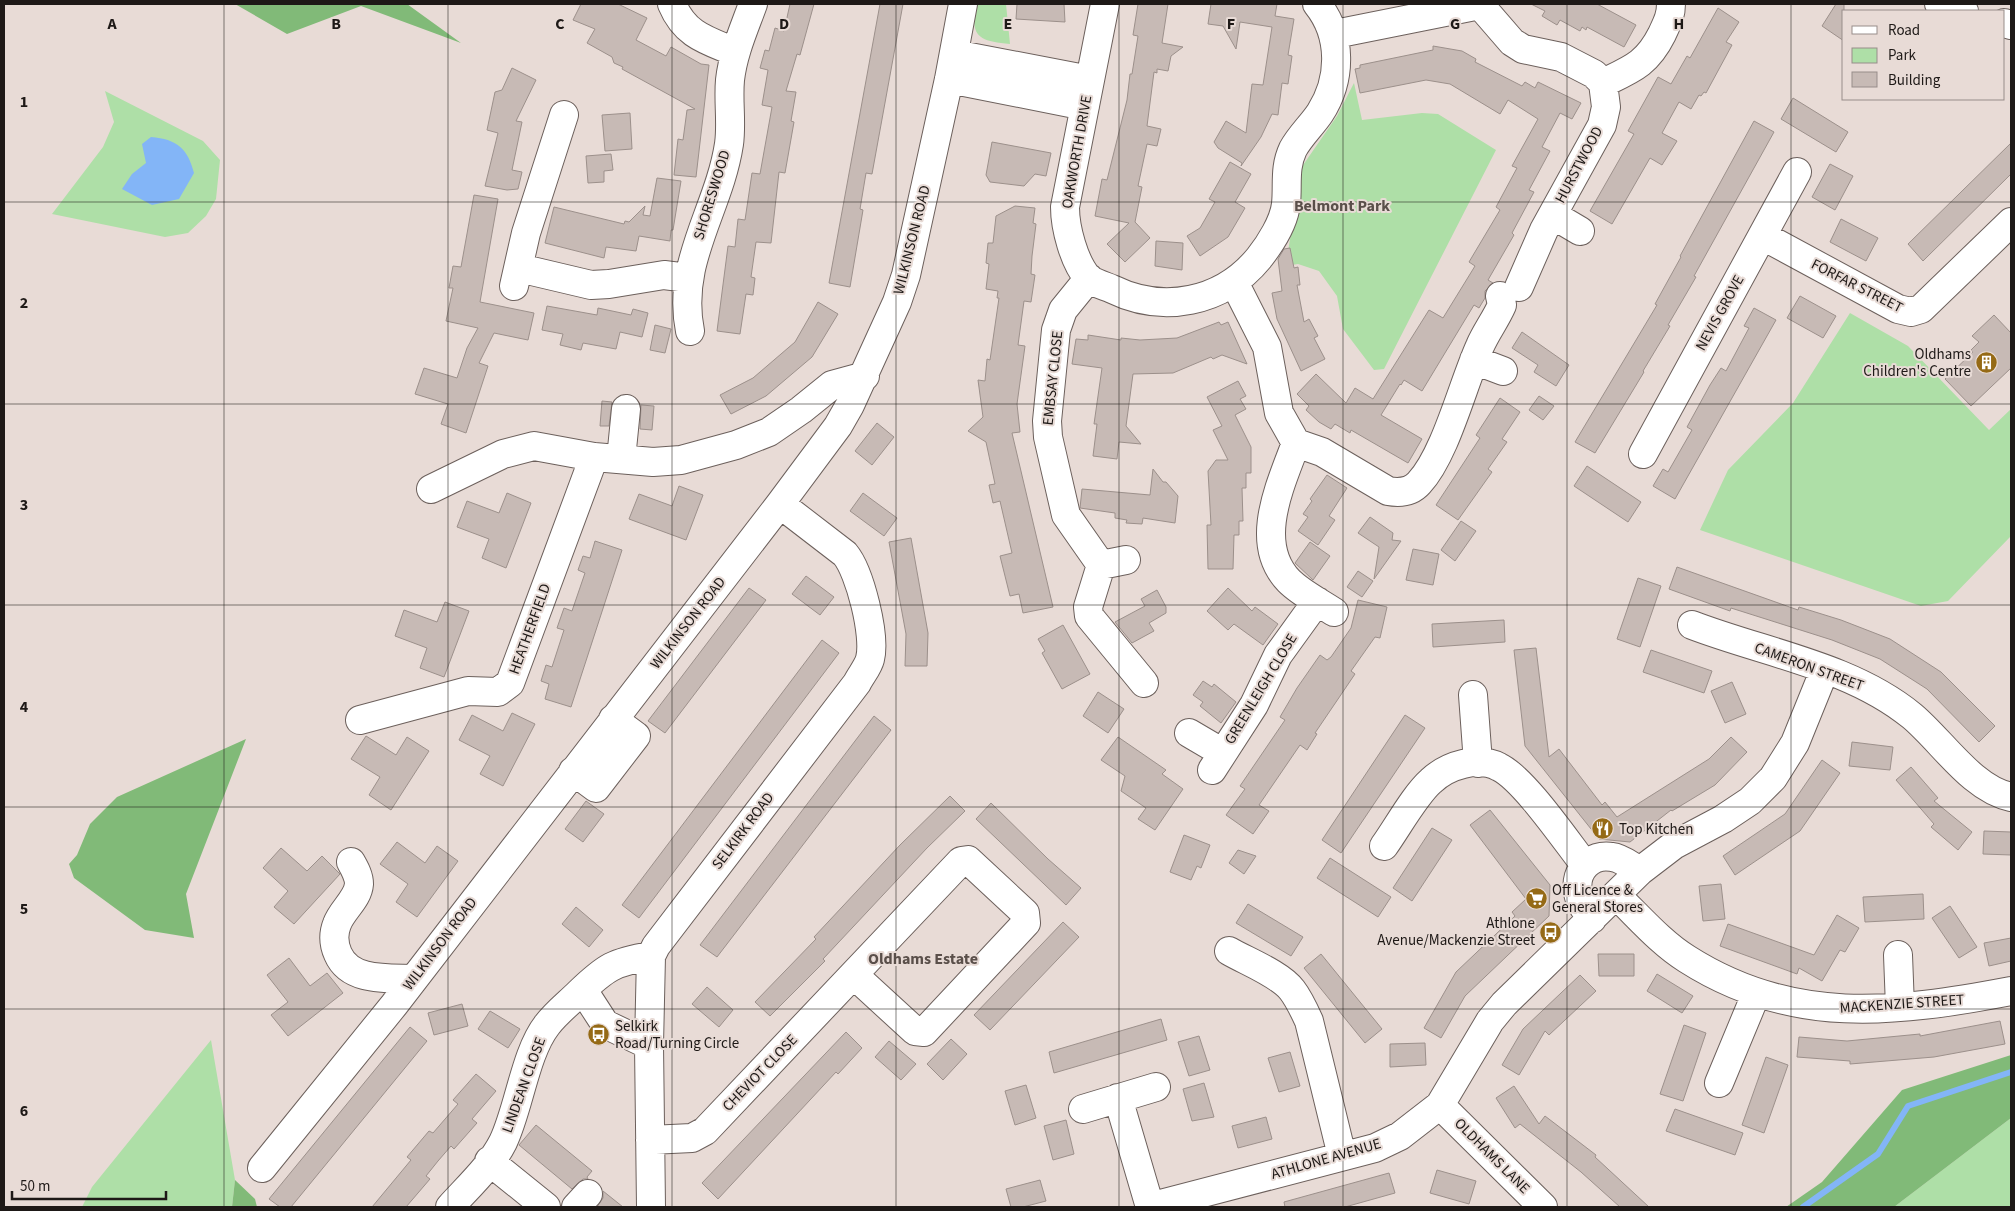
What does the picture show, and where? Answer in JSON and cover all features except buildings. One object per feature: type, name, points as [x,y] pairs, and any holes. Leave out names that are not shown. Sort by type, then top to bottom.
[{"type":"street","points":[[672,4],[686,28],[699,37],[735,52]]},
{"type":"street","name":"SHORESWOOD","points":[[690,331],[685,310],[688,278],[729,145],[730,80],[735,52],[753,4]]},
{"type":"street","name":"WILKINSON ROAD","points":[[262,1168],[414,979],[838,426],[865,376],[906,275],[952,67],[963,4]]},
{"type":"street","name":"OAKWORTH DRIVE","points":[[1089,278],[1072,248],[1065,226],[1065,208],[1105,4]]},
{"type":"street","points":[[1089,278],[1131,298],[1157,303],[1181,302],[1206,295],[1234,282],[1258,258],[1277,228],[1286,207],[1285,174],[1288,160],[1294,147],[1321,112],[1331,91],[1336,65],[1334,34],[1317,4]]},
{"type":"street","points":[[1334,34],[1480,4],[1512,42],[1523,49],[1561,57],[1594,74],[1603,83],[1637,66],[1654,51],[1670,17],[1671,4]]},
{"type":"street","points":[[1940,4],[1961,10]]},
{"type":"street","points":[[952,67],[1088,93]]},
{"type":"street","name":"HURSTWOOD","points":[[1580,232],[1549,223],[1602,124],[1606,107],[1603,83]]},
{"type":"street","points":[[555,125],[526,233],[517,277],[591,285],[664,275],[688,278]]},
{"type":"street","name":"NEVIS GROVE","points":[[1643,454],[1797,172]]},
{"type":"street","name":"FORFAR STREET","points":[[1763,236],[1898,310],[1911,312],[1921,309],[2011,222]]},
{"type":"street","points":[[1234,282],[1267,347],[1279,413],[1296,443],[1322,452],[1388,490],[1398,493],[1409,490],[1418,484],[1439,452],[1478,352],[1509,292],[1549,223]]},
{"type":"street","name":"EMBSAY CLOSE","points":[[1089,278],[1062,310],[1056,330],[1047,421],[1048,437],[1066,515],[1113,563],[1088,607],[1090,616],[1115,665],[1144,683]]},
{"type":"street","points":[[1478,352],[1504,371]]},
{"type":"street","points":[[430,488],[516,449],[534,446],[621,459],[653,462],[682,460],[736,445],[769,432],[832,385],[865,376]]},
{"type":"street","points":[[621,459],[626,410]]},
{"type":"street","name":"GREENLEIGH CLOSE","points":[[1189,733],[1218,762],[1254,705],[1278,654],[1325,606],[1290,581],[1278,566],[1272,550],[1271,532],[1275,499],[1296,443]]},
{"type":"street","name":"HEATHERFIELD","points":[[360,720],[468,691],[498,692],[510,684],[594,456]]},
{"type":"street","name":"SELKIRK ROAD","points":[[651,956],[656,946],[857,682],[870,660],[872,642],[859,578],[854,564],[845,554],[780,504]]},
{"type":"street","name":"CAMERON STREET","points":[[1692,626],[1825,669],[1861,684],[1897,704],[1924,726],[1988,788],[2011,797]]},
{"type":"street","name":"ATHLONE AVENUE","points":[[1150,1207],[1375,1148],[1400,1136],[1440,1105],[1490,1021],[1640,871],[1674,844],[1723,819],[1750,800],[1773,778],[1795,743],[1825,669]]},
{"type":"street","points":[[1473,695],[1478,763]]},
{"type":"street","points":[[1384,846],[1430,781],[1448,768],[1478,763],[1499,767],[1520,784],[1585,865]]},
{"type":"street","points":[[1592,919],[1581,902],[1578,892],[1579,873],[1585,865],[1593,859],[1613,857],[1640,871]]},
{"type":"street","name":"CHEVIOT CLOSE","points":[[650,1140],[699,1136],[854,975],[960,861],[968,860],[1025,913],[1026,923],[924,1032],[915,1031],[854,975]]},
{"type":"street","points":[[351,862],[357,872],[359,883],[357,893],[337,924],[334,936],[335,948],[339,958],[346,967],[368,976],[414,979]]},
{"type":"street","name":"MACKENZIE STREET","points":[[1616,896],[1685,958],[1719,977],[1756,994],[1790,1004],[1826,1009],[1900,1007],[1954,1002],[2011,991]]},
{"type":"street","points":[[1229,951],[1291,988],[1300,1003],[1309,1021],[1342,1156]]},
{"type":"street","points":[[1898,955],[1900,1007]]},
{"type":"street","points":[[651,956],[649,1045],[651,1207]]},
{"type":"street","name":"LINDEAN CLOSE","points":[[450,1207],[504,1140],[538,1042],[546,1026],[610,966],[624,960],[651,956]]},
{"type":"street","points":[[583,990],[605,1024],[649,1045]]},
{"type":"street","points":[[1719,1083],[1756,994]]},
{"type":"street","points":[[1083,1109],[1156,1087]]},
{"type":"street","points":[[1118,1098],[1150,1207]]},
{"type":"street","name":"OLDHAMS LANE","points":[[1440,1105],[1544,1207]]},
{"type":"street","points":[[489,1161],[546,1207]]},
{"type":"green space","points":[[235,4],[407,4],[461,43],[361,6],[287,34]]},
{"type":"green space","points":[[976,4],[1006,4],[1010,44],[990,41],[979,35],[974,23]]},
{"type":"green space","points":[[1354,83],[1362,120],[1422,113],[1438,114],[1496,150],[1384,369],[1374,370],[1343,329],[1337,296],[1319,271],[1298,264],[1279,267],[1288,252],[1301,168],[1337,116]]},
{"type":"green space","points":[[105,91],[203,141],[220,160],[216,199],[206,216],[188,233],[165,237],[52,214],[103,147],[114,122]]},
{"type":"green space","points":[[1850,313],[1908,346],[1989,430],[2011,409],[2011,536],[1948,601],[1921,606],[1700,530],[1728,470],[1793,403]]},
{"type":"green space","points":[[246,739],[186,894],[194,938],[145,930],[74,878],[69,864],[77,855],[90,824],[117,797]]},
{"type":"green space","points":[[211,1040],[235,1180],[232,1207],[82,1207],[92,1187]]},
{"type":"green space","points":[[2011,1055],[2011,1118],[1894,1207],[1786,1207],[1822,1182],[1902,1090]]},
{"type":"green space","points":[[2011,1118],[2011,1207],[1894,1207]]},
{"type":"green space","points":[[235,1180],[255,1199],[257,1207],[232,1207]]},
{"type":"water","points":[[151,137],[174,143],[185,152],[188,158],[194,173],[179,199],[152,205],[122,189],[132,174],[146,163],[142,144]]},
{"type":"waterway","points":[[1803,1207],[1878,1154],[1908,1106],[2011,1072]]},
{"type":"place","name":"Oldhams Children's Centre","points":[[1987,363]]},
{"type":"place","name":"Top Kitchen","points":[[1603,829]]},
{"type":"place","name":"Off Licence & General Stores","points":[[1536,899]]},
{"type":"place","name":"Athlone Avenue/Mackenzie Street","points":[[1551,932]]},
{"type":"place","name":"Selkirk Road/Turning Circle","points":[[599,1035]]},
{"type":"district","name":"Belmont Park","points":[[1342,206]]},
{"type":"district","name":"Oldhams Estate","points":[[923,959]]}]
